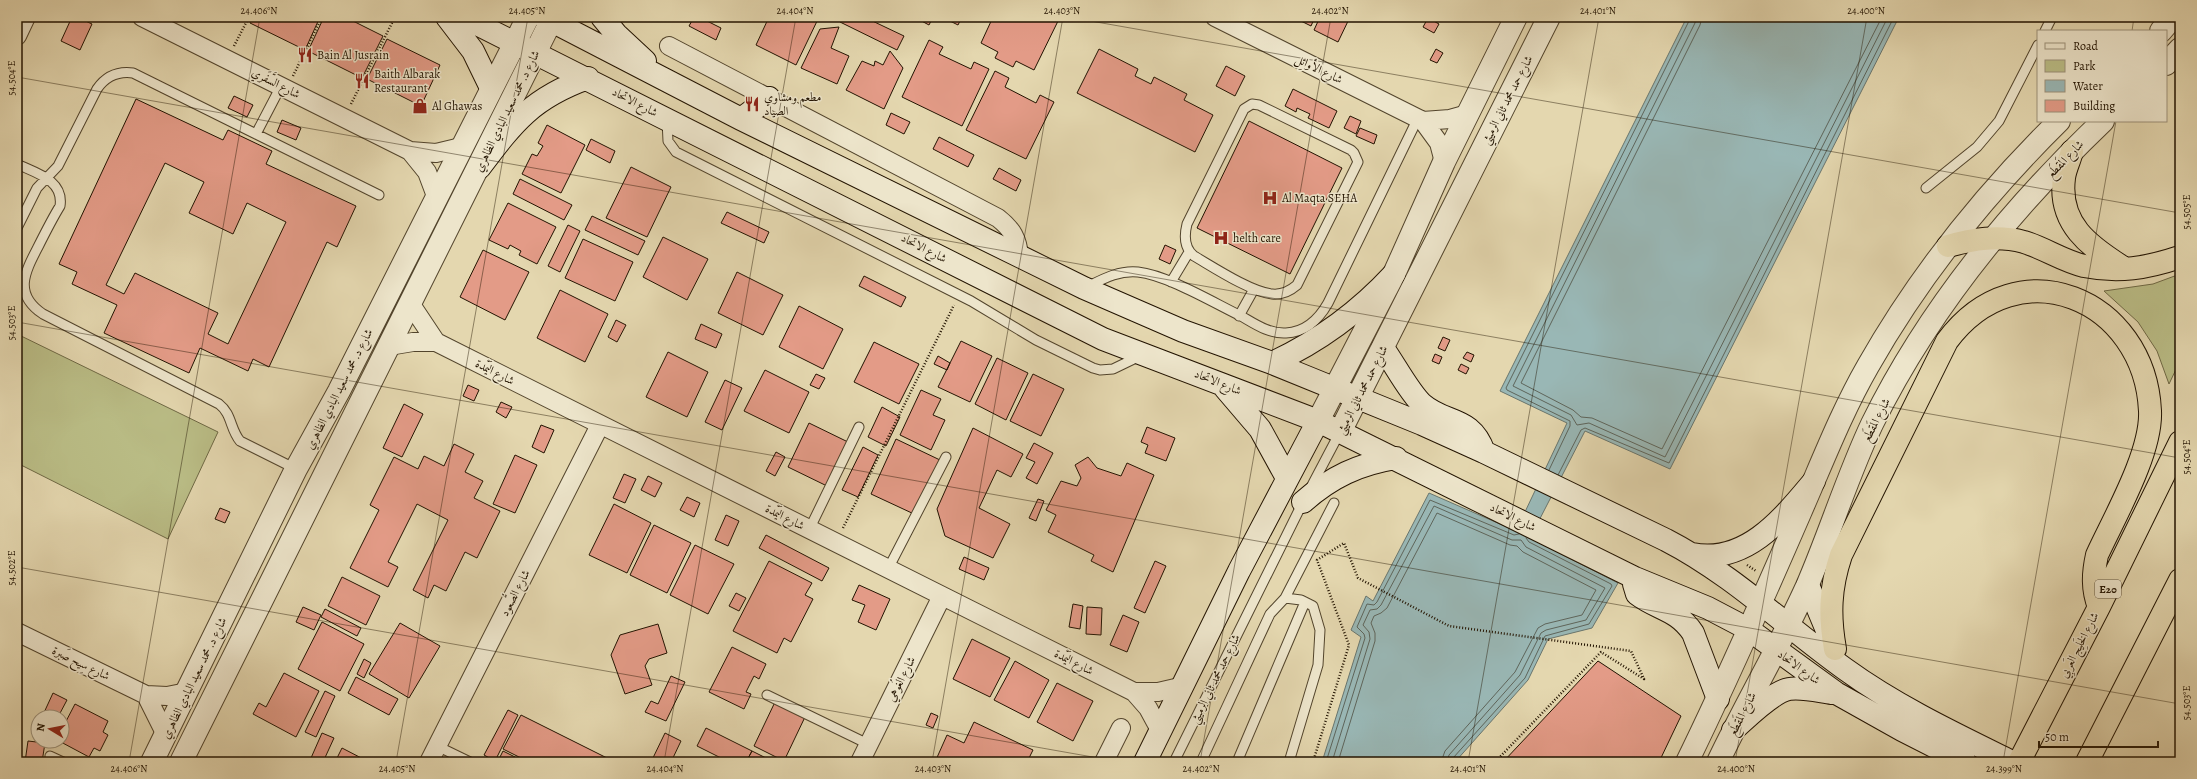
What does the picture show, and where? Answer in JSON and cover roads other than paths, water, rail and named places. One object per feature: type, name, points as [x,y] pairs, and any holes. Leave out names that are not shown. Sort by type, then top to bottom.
[{"type":"highway","points":[[2072,151],[2064,177],[2064,204],[2075,229],[2094,249],[2125,269]]},
{"type":"highway","points":[[1948,246],[1971,240],[1994,238],[2024,242],[2083,266],[2125,269],[2149,267],[2180,257]]},
{"type":"highway","points":[[1835,649],[1831,626],[1830,602],[1833,578],[1841,555],[1947,341],[1969,316],[1983,307],[2013,294],[2029,291],[2062,293],[2077,298],[2109,318],[2123,334],[2135,352],[2143,371],[2148,392],[2150,413],[2148,434],[2143,454],[2098,555],[2094,572],[2094,593],[2099,607]]},
{"type":"highway","name":"شارع الخَلِيج العَربِي","points":[[2019,762],[2099,607],[2180,442]]},
{"type":"highway","points":[[2088,760],[2180,580]]},
{"type":"highway","points":[[2151,637],[2180,608]]},
{"type":"main road","points":[[447,17],[473,51],[491,88]]},
{"type":"main road","name":"شارع الاتحاد","points":[[463,17],[588,78],[1078,327],[1143,354],[1318,421],[1396,458],[1636,578],[1708,608],[1748,630],[1836,693],[1902,730],[1965,762]]},
{"type":"main road","name":"شارع د. محمد سعيد البادي الظاهري","points":[[152,762],[296,470],[338,391],[528,17]]},
{"type":"main road","points":[[602,17],[616,34],[665,80]]},
{"type":"main road","name":"شارع حمد محمد ثاني الرميثي","points":[[1145,762],[1184,686],[1239,571],[1394,274],[1444,162],[1516,17]]},
{"type":"main road","name":"شارع حمد محمد ثاني الرميثي","points":[[1340,432],[1549,17]]},
{"type":"main road","points":[[2162,30],[2173,17]]},
{"type":"main road","name":"شارع د. محمد سعيد البادي الظاهري","points":[[181,762],[359,404],[480,167],[550,18]]},
{"type":"main road","name":"شارع الاتحاد","points":[[550,18],[741,119],[1084,288],[1183,332],[1272,363],[1484,452],[1666,540],[1692,554],[1737,585],[1847,671],[1933,722],[2012,762]]},
{"type":"main road","points":[[2167,63],[2180,49]]},
{"type":"main road","points":[[480,167],[509,127],[522,115],[549,95],[588,78]]},
{"type":"main road","points":[[741,119],[769,98]]},
{"type":"main road","points":[[1687,762],[1718,699],[1841,417],[1896,318],[1948,246],[1988,195],[2021,158],[2057,122]]},
{"type":"main road","name":"شارع المَقطَع","points":[[1718,762],[1808,585],[1854,466],[1873,424],[1930,325],[1994,238],[2072,151],[2102,122]]},
{"type":"main road","points":[[1272,363],[1303,348],[1341,324],[1377,292],[1394,274]]},
{"type":"main road","points":[[1383,348],[1423,404],[1466,426],[1474,433],[1484,452]]},
{"type":"main road","points":[[1220,383],[1235,397],[1260,429],[1287,478]]},
{"type":"main road","points":[[338,391],[341,398],[346,403],[352,405],[359,404]]},
{"type":"main road","points":[[1304,502],[1337,476],[1363,465],[1396,458]]},
{"type":"main road","points":[[1692,554],[1714,557],[1725,555],[1751,543],[1779,521],[1814,481]]},
{"type":"main road","points":[[1636,578],[1634,584],[1637,594],[1674,613],[1688,625],[1696,641],[1718,699]]},
{"type":"main road","points":[[1808,585],[1835,649],[1847,671]]},
{"type":"main road","points":[[1734,730],[1758,709],[1785,690],[1800,689],[1836,693]]},
{"type":"street","points":[[17,36],[26,17]]},
{"type":"street","name":"شارع السَّفَري","points":[[142,17],[410,151],[436,153],[461,147]]},
{"type":"street","name":"شارع الأوائِل","points":[[1227,20],[1420,119],[1440,143],[1444,162]]},
{"type":"street","points":[[669,46],[998,218],[1008,225],[1014,234],[1018,245],[1019,257]]},
{"type":"street","name":"شارع الأوائِل","points":[[1420,119],[1450,120],[1468,114]]},
{"type":"street","name":"شارع السَّفَري","points":[[410,151],[426,172],[436,196]]},
{"type":"street","name":"شارع اليَمْدة","points":[[410,303],[436,342]]},
{"type":"street","name":"شارع اليَمْدة","points":[[389,346],[414,342],[436,342],[1134,692],[1148,708],[1161,732]]},
{"type":"street","name":"شارع الصُّعود","points":[[429,762],[600,425]]},
{"type":"street","name":"شارع الغُوهي","points":[[860,762],[942,596]]},
{"type":"street","name":"شارع سِيح صَبرة","points":[[17,632],[146,695],[167,696],[187,692]]},
{"type":"street","name":"شارع اليَمْدة","points":[[1134,692],[1158,692],[1184,686]]},
{"type":"street","points":[[146,695],[166,735]]},
{"type":"street","points":[[1104,762],[1121,728]]},
{"type":"lane","points":[[2046,30],[2052,17]]},
{"type":"lane","points":[[1926,188],[1977,147],[1998,121],[2037,47]]},
{"type":"lane","points":[[17,228],[37,188],[58,166],[97,88],[106,78],[119,73],[133,73],[379,195]]},
{"type":"lane","points":[[256,134],[284,87]]},
{"type":"lane","points":[[1259,105],[1351,150],[1357,157],[1357,167],[1297,285],[1278,294],[1270,294],[1254,289],[1189,252],[1185,239],[1187,224],[1244,109],[1248,106],[1259,105]]},
{"type":"lane","points":[[667,118],[668,141],[676,152],[959,295],[1043,344],[1100,370],[1113,369],[1143,354]]},
{"type":"lane","points":[[1084,288],[1113,274],[1130,271],[1148,273],[1171,282],[1264,329],[1285,333],[1296,331],[1315,321],[1328,303],[1420,119]]},
{"type":"lane","points":[[17,164],[47,179],[56,186],[61,199],[60,206],[25,272],[24,290],[31,304],[43,314],[219,404],[228,413],[234,433],[240,441],[296,470]]},
{"type":"lane","points":[[1171,282],[1189,252]]},
{"type":"lane","points":[[1239,316],[1254,289]]},
{"type":"lane","points":[[809,530],[859,427]]},
{"type":"lane","name":"شارع حمد محمد ثاني الرميثي","points":[[1174,762],[1340,432]]},
{"type":"lane","points":[[888,569],[946,457]]},
{"type":"lane","points":[[1201,762],[1270,614],[1285,598],[1334,503]]},
{"type":"lane","points":[[1285,598],[1305,602],[1313,606],[1320,630],[1318,665],[1289,762]]},
{"type":"lane","points":[[1237,762],[1305,602]]},
{"type":"lane","points":[[767,694],[868,744]]},
{"type":"lane","points":[[438,746],[470,762]]},
{"type":"lane","points":[[50,756],[63,762]]},
{"type":"water","points":[[1687,17],[1899,17],[1670,469],[1585,431],[1530,538],[1618,583],[1592,628],[1548,639],[1528,680],[1455,762],[1322,762],[1361,637],[1351,630],[1366,596],[1373,601],[1429,493],[1516,531],[1567,423],[1500,391]]},
{"type":"place","name":"Bain Al Jusrain","points":[[305,55]]},
{"type":"place","name":"Baith Albarak Restaurant","points":[[362,81]]},
{"type":"place","name":"مطعم ومشاوي الصياد","points":[[752,104]]},
{"type":"place","name":"Al Ghawas","points":[[420,106]]},
{"type":"place","name":"Al Maqta SEHA","points":[[1270,198]]},
{"type":"place","name":"helth care","points":[[1221,238]]}]
